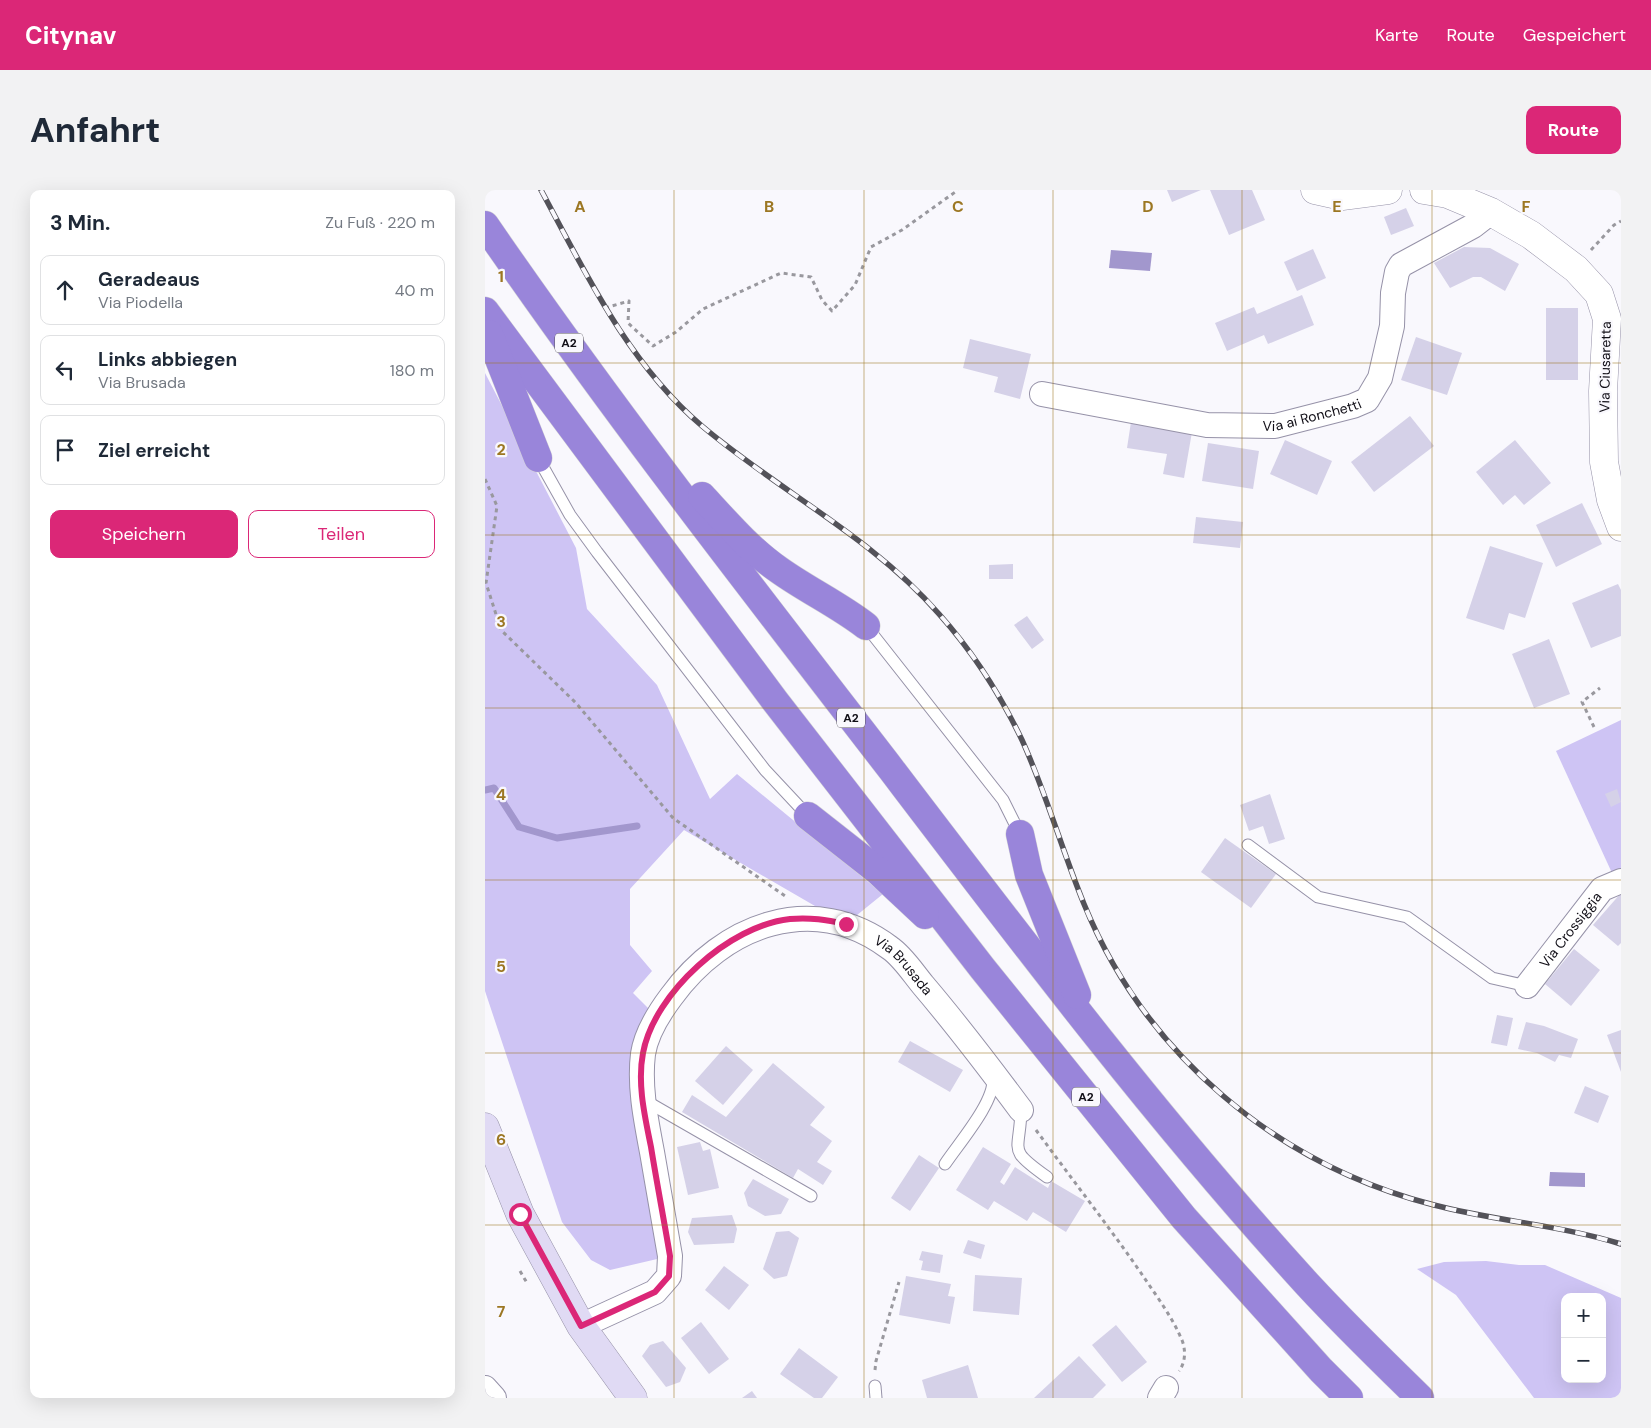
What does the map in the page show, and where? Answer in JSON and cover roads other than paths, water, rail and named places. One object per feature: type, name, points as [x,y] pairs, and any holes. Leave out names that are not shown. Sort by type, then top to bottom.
[{"type":"highway","name":"A2","points":[[485,225],[616,408],[936,829],[1090,1024],[1259,1230],[1311,1289],[1420,1398]]},
{"type":"highway","name":"A2","points":[[485,311],[775,701],[983,968],[1184,1218],[1308,1356],[1349,1398]]},
{"type":"highway","points":[[485,324],[538,458]]},
{"type":"highway","name":"A2","points":[[616,408],[758,554],[802,586],[849,612],[866,626]]},
{"type":"highway","name":"A2","points":[[808,816],[878,871],[983,968]]},
{"type":"highway","name":"A2","points":[[1020,834],[1029,875],[1090,1024]]},
{"type":"main road","points":[[485,1126],[520,1214],[581,1326],[633,1398]]},
{"type":"street","points":[[1315,190],[1343,196],[1388,190]]},
{"type":"street","name":"Via Ciusaretta","points":[[1423,190],[1448,194],[1491,212],[1531,235],[1576,269],[1599,294],[1607,318],[1603,391],[1604,462],[1611,500],[1621,528]]},
{"type":"street","name":"Via ai Ronchetti","points":[[1042,394],[1207,425],[1275,426],[1353,406],[1367,400],[1380,378],[1392,326],[1393,293],[1397,272],[1401,266],[1473,226],[1491,212]]},
{"type":"street","name":"Via Crossiggia","points":[[1527,986],[1603,890],[1621,881]]},
{"type":"street","name":"Via Brusada","points":[[581,1326],[655,1292],[669,1276],[670,1256],[642,1099],[643,1053],[657,1017],[681,983],[706,958],[729,942],[759,927],[788,919],[818,918],[846,924],[869,934],[892,949],[947,1013],[1021,1110]]},
{"type":"street","points":[[485,1388],[494,1398]]},
{"type":"lane","points":[[538,458],[569,515],[765,770],[808,816]]},
{"type":"lane","points":[[866,626],[1003,800],[1020,834]]},
{"type":"lane","points":[[1248,845],[1318,897],[1407,917],[1492,978],[1527,986]]},
{"type":"lane","points":[[945,1164],[987,1102],[993,1087],[992,1071]]},
{"type":"lane","points":[[642,1099],[811,1196]]},
{"type":"lane","points":[[1021,1110],[1017,1150],[1024,1160],[1047,1177]]},
{"type":"lane","points":[[875,1386],[876,1398]]},
{"type":"waterway","points":[[485,790],[494,788],[519,827],[557,838],[637,826]]},
{"type":"railway","points":[[541,190],[592,285],[630,346],[676,401],[702,426],[732,450],[885,561],[913,586],[963,643],[1005,706],[1022,740],[1039,780],[1084,904],[1110,958],[1142,1009],[1180,1055],[1223,1096],[1270,1132],[1322,1162],[1376,1187],[1434,1205],[1575,1232],[1621,1244]]}]
